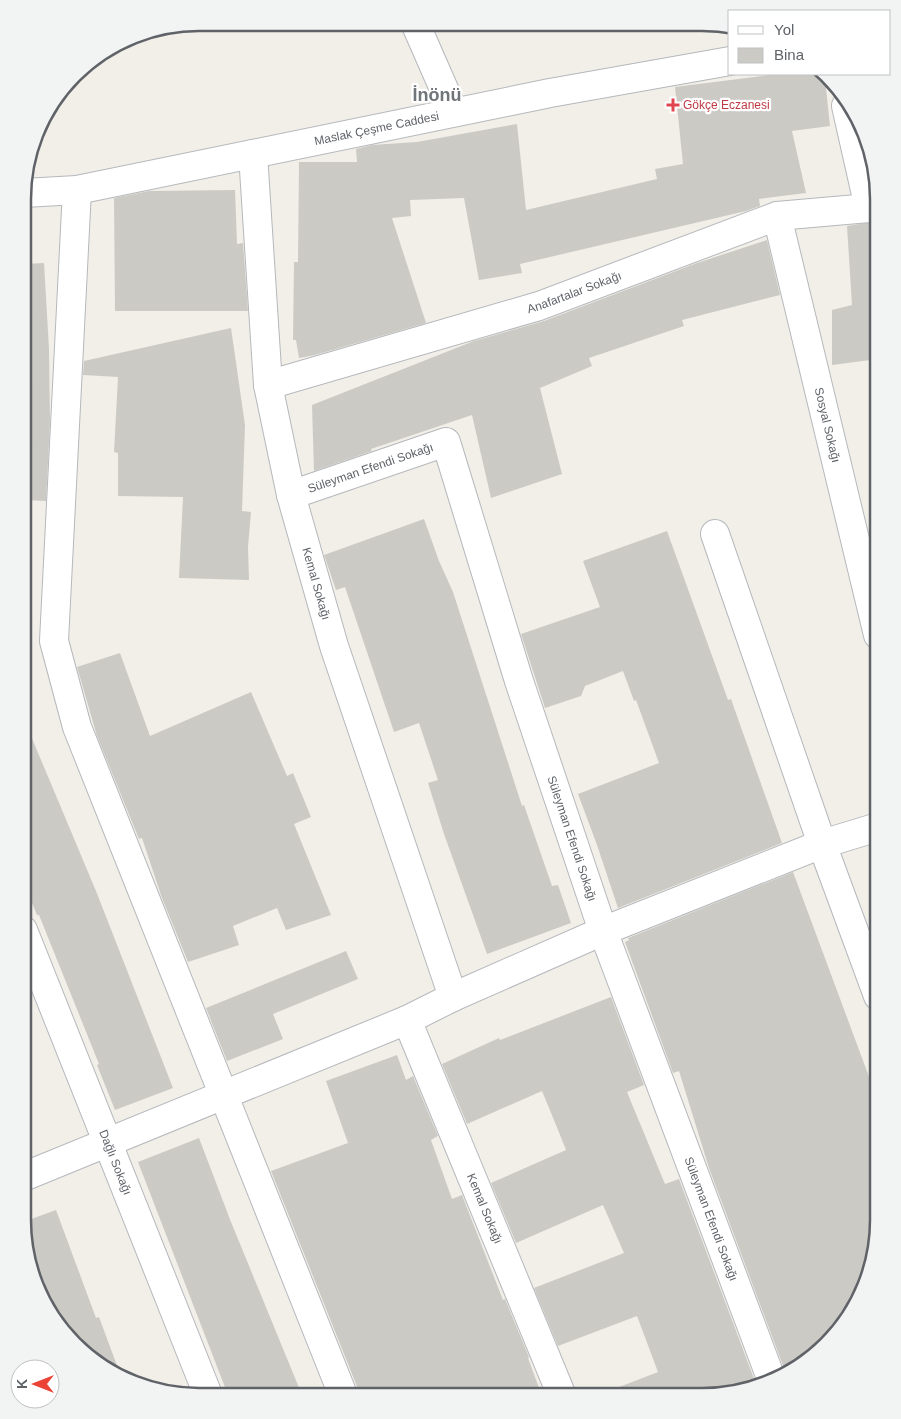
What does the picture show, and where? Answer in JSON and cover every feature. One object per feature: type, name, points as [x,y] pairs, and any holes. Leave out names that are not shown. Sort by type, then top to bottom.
[{"type":"street","points":[[419,32],[454,112]]},
{"type":"street","name":"Maslak Çeşme Caddesi","points":[[32,193],[77,190],[550,93],[728,61]]},
{"type":"street","points":[[850,122],[869,188]]},
{"type":"street","name":"Kemal Sokağı","points":[[253,154],[268,385],[291,495],[334,646],[453,997]]},
{"type":"street","points":[[77,190],[54,641],[77,727],[340,1388]]},
{"type":"street","name":"Anafartalar Sokağı","points":[[268,385],[539,306],[777,216],[870,206]]},
{"type":"street","name":"Sosyal Sokağı","points":[[777,216],[870,600]]},
{"type":"street","name":"Süleyman Efendi Sokağı","points":[[291,495],[446,442],[519,681],[602,931],[769,1373]]},
{"type":"street","points":[[715,534],[822,844],[869,972]]},
{"type":"street","points":[[31,1173],[407,1020],[453,997],[602,931],[822,844],[869,830]]},
{"type":"street","name":"Dağlı Sokağı","points":[[31,950],[205,1388]]},
{"type":"street","name":"Kemal Sokağı","points":[[407,1020],[559,1388]]},
{"type":"building","points":[[769,75],[815,75],[826,86],[830,126],[792,131],[806,193],[759,199],[760,206],[746,211],[520,264],[522,273],[479,280],[464,198],[410,200],[411,216],[392,218],[426,323],[299,358],[296,340],[293,340],[294,262],[298,262],[299,162],[357,162],[356,149],[372,145],[417,142],[517,124],[526,210],[657,179],[655,169],[683,164],[675,87]]},
{"type":"building","points":[[235,190],[237,244],[243,243],[248,311],[115,311],[114,198],[149,191]]},
{"type":"building","points":[[870,222],[870,360],[832,365],[832,310],[852,305],[847,226]]},
{"type":"building","points":[[767,240],[780,295],[682,320],[684,326],[589,358],[592,366],[540,388],[562,474],[491,498],[472,415],[371,449],[372,451],[314,471],[312,405],[474,341],[544,321],[697,263]]},
{"type":"building","points":[[44,263],[49,349],[50,421],[46,501],[31,500],[31,264]]},
{"type":"building","points":[[231,328],[245,425],[242,511],[251,512],[248,547],[249,580],[179,578],[183,497],[118,496],[118,453],[114,452],[118,377],[83,375],[84,361]]},
{"type":"building","points":[[424,519],[439,561],[453,592],[522,806],[524,805],[552,886],[558,885],[571,923],[487,954],[444,834],[428,783],[438,780],[419,723],[394,732],[345,587],[336,590],[324,555]]},
{"type":"building","points":[[667,531],[728,700],[731,699],[782,843],[618,908],[578,794],[659,763],[636,700],[634,701],[623,671],[585,686],[581,696],[545,708],[521,634],[600,607],[583,561]]},
{"type":"building","points":[[120,653],[150,736],[251,692],[287,776],[293,773],[311,817],[294,824],[331,915],[286,930],[277,908],[233,926],[239,945],[188,962],[162,898],[142,838],[139,839],[97,736],[77,667]]},
{"type":"building","points":[[31,736],[96,891],[173,1088],[115,1110],[97,1065],[99,1064],[39,915],[37,915],[31,900]]},
{"type":"building","points":[[793,872],[869,1077],[869,1231],[864,1263],[857,1284],[835,1322],[821,1339],[783,1366],[709,1168],[679,1071],[673,1073],[625,942],[629,940],[628,938]]},
{"type":"building","points":[[346,951],[358,979],[273,1014],[283,1039],[227,1061],[206,1008]]},
{"type":"building","points":[[611,997],[644,1085],[627,1092],[665,1184],[679,1179],[754,1379],[735,1385],[702,1388],[617,1388],[658,1372],[637,1316],[558,1346],[534,1288],[624,1253],[603,1205],[516,1243],[491,1183],[566,1150],[542,1091],[467,1124],[442,1064],[499,1038],[500,1040]]},
{"type":"building","points":[[397,1055],[406,1080],[413,1076],[438,1136],[431,1140],[452,1199],[462,1195],[503,1300],[505,1299],[529,1357],[539,1388],[358,1388],[271,1171],[348,1143],[326,1081]]},
{"type":"building","points":[[199,1138],[231,1222],[299,1388],[225,1388],[138,1162]]},
{"type":"building","points":[[56,1210],[96,1318],[99,1317],[117,1366],[80,1339],[54,1304],[40,1274],[34,1253],[31,1219]]},
{"type":"place","name":"Gökçe Eczanesi","points":[[673,105]]},
{"type":"district","name":"İnönü","points":[[437,95]]}]
